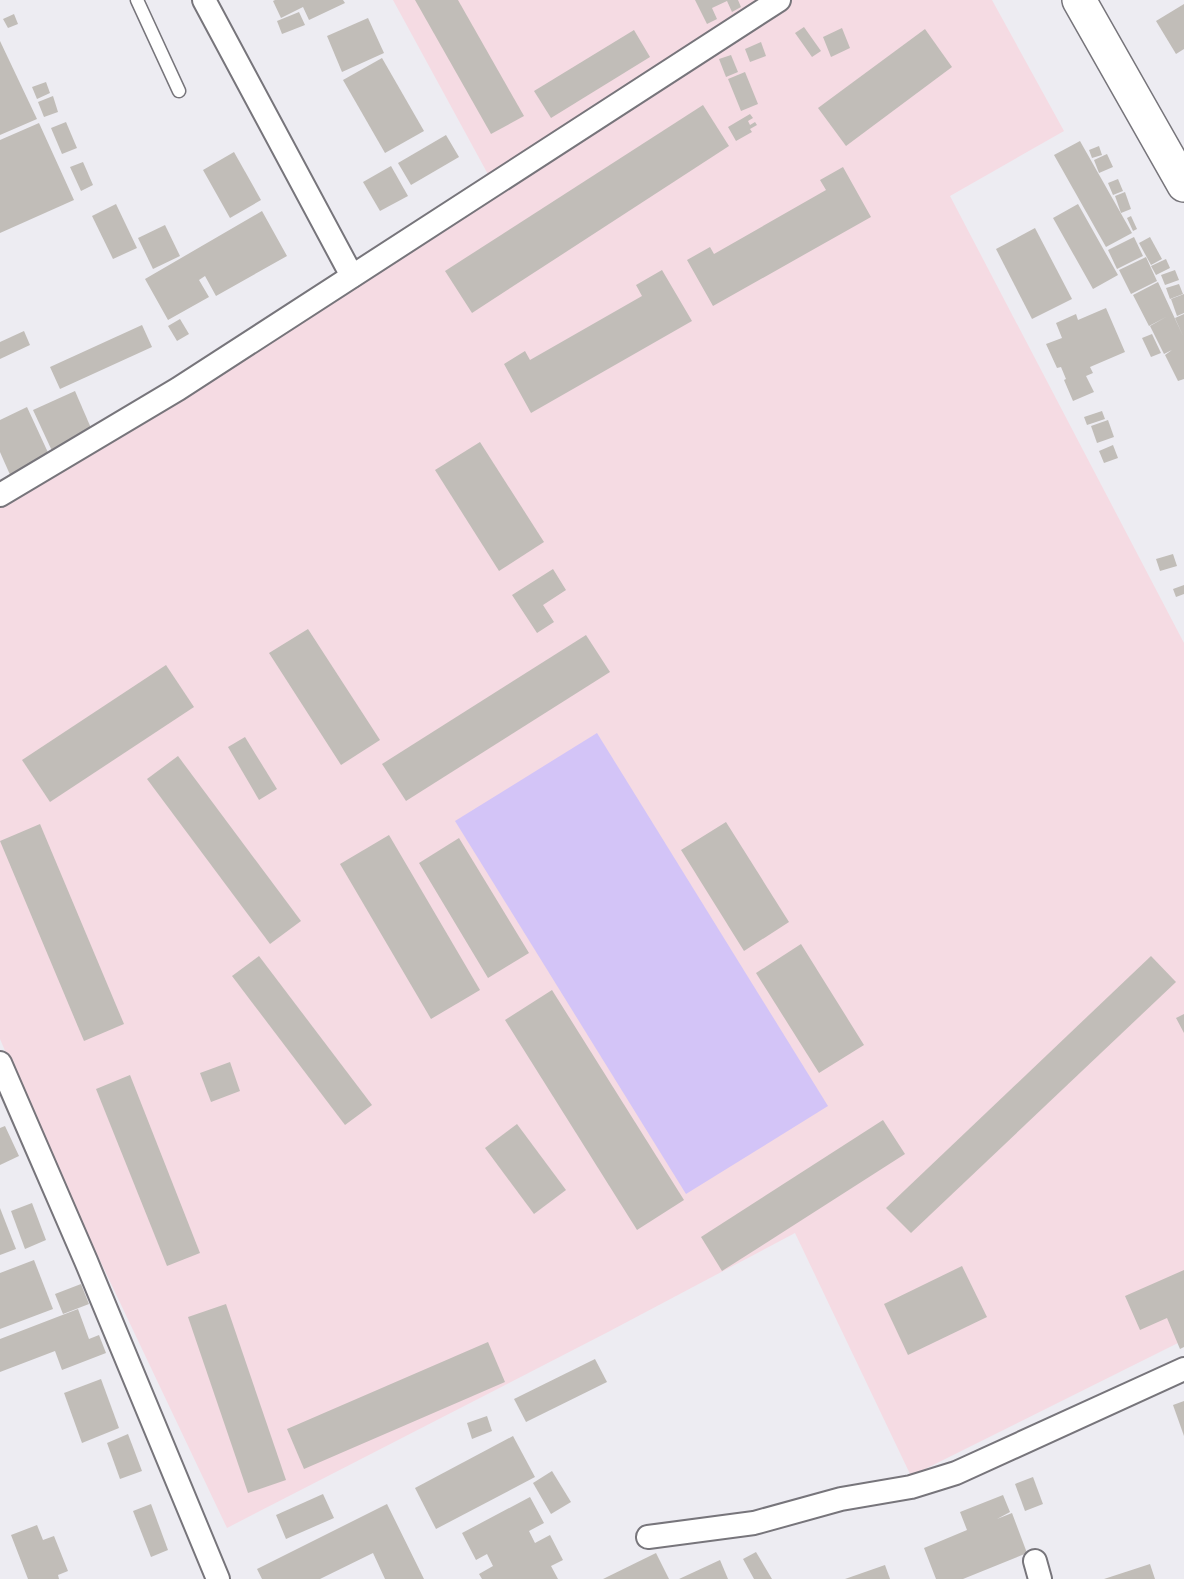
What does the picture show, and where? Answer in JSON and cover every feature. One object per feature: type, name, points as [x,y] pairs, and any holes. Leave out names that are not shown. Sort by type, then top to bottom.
[{"type":"main road","points":[[1079,0],[1184,185]]},
{"type":"street","points":[[204,0],[352,276]]},
{"type":"street","points":[[0,495],[178,389],[779,0]]},
{"type":"street","points":[[0,1063],[86,1261],[218,1579]]},
{"type":"street","points":[[648,1537],[754,1523],[841,1499],[910,1487],[956,1473],[1184,1369]]},
{"type":"lane","points":[[137,0],[179,91]]},
{"type":"shaded area","points":[[393,0],[992,0],[1064,131],[950,196],[1184,643],[1184,1340],[911,1476],[795,1233],[227,1528],[49,1153],[0,1039],[0,489],[490,178]]},
{"type":"shaded area","points":[[597,733],[828,1106],[686,1194],[455,821]]},
{"type":"building","points":[[343,0],[345,3],[309,20],[303,7],[281,18],[273,1]]},
{"type":"building","points":[[415,0],[458,0],[524,116],[491,134]]},
{"type":"building","points":[[695,0],[738,0],[741,7],[732,12],[727,1],[712,8],[717,19],[707,24]]},
{"type":"building","points":[[1184,4],[1184,49],[1176,54],[1156,21]]},
{"type":"building","points":[[299,12],[305,25],[282,34],[277,21]]},
{"type":"building","points":[[14,14],[18,24],[8,28],[3,19]]},
{"type":"building","points":[[368,18],[384,53],[342,72],[327,36]]},
{"type":"building","points":[[804,27],[821,51],[812,57],[795,33]]},
{"type":"building","points":[[842,28],[850,48],[831,57],[823,37]]},
{"type":"building","points":[[925,29],[952,67],[846,146],[818,108]]},
{"type":"building","points":[[634,30],[650,57],[551,118],[534,91]]},
{"type":"building","points":[[0,41],[37,119],[0,135]]},
{"type":"building","points":[[761,42],[766,56],[750,62],[745,49]]},
{"type":"building","points":[[731,55],[738,72],[726,77],[719,59]]},
{"type":"building","points":[[382,58],[424,131],[385,153],[343,80]]},
{"type":"building","points":[[745,72],[758,104],[741,111],[728,79]]},
{"type":"building","points":[[46,82],[50,93],[37,99],[32,87]]},
{"type":"building","points":[[53,96],[58,112],[44,117],[38,102]]},
{"type":"building","points":[[703,105],[729,146],[472,313],[445,271]]},
{"type":"building","points":[[750,114],[753,118],[748,121],[750,125],[755,122],[757,125],[750,129],[752,132],[736,141],[728,127]]},
{"type":"building","points":[[66,122],[77,148],[62,154],[51,128]]},
{"type":"building","points":[[39,123],[74,200],[0,233],[0,140]]},
{"type":"building","points":[[446,135],[459,157],[411,185],[398,163]]},
{"type":"building","points":[[1080,141],[1132,233],[1106,247],[1054,155]]},
{"type":"building","points":[[1099,146],[1102,155],[1092,158],[1089,150]]},
{"type":"building","points":[[234,152],[261,200],[230,218],[203,170]]},
{"type":"building","points":[[1107,154],[1113,167],[1099,173],[1094,160]]},
{"type":"building","points":[[83,162],[93,185],[81,191],[70,167]]},
{"type":"building","points":[[391,166],[408,196],[380,211],[363,182]]},
{"type":"building","points":[[843,167],[871,217],[713,306],[687,260],[710,247],[714,254],[826,190],[820,180]]},
{"type":"building","points":[[1118,179],[1123,191],[1113,195],[1108,183]]},
{"type":"building","points":[[1125,192],[1131,209],[1121,213],[1115,196]]},
{"type":"building","points":[[116,204],[137,248],[113,259],[92,216]]},
{"type":"building","points":[[1078,204],[1118,275],[1093,289],[1053,218]]},
{"type":"building","points":[[262,211],[287,256],[216,296],[205,276],[199,280],[209,297],[168,320],[145,279]]},
{"type":"building","points":[[1131,216],[1137,229],[1133,231],[1127,218]]},
{"type":"building","points":[[165,225],[180,256],[153,269],[138,238]]},
{"type":"building","points":[[1035,228],[1072,299],[1032,319],[996,249]]},
{"type":"building","points":[[1134,237],[1143,256],[1117,269],[1108,250]]},
{"type":"building","points":[[1150,237],[1162,259],[1151,265],[1139,243]]},
{"type":"building","points":[[1146,257],[1157,281],[1131,294],[1119,270]]},
{"type":"building","points":[[1166,259],[1170,268],[1156,275],[1151,266]]},
{"type":"building","points":[[662,270],[692,321],[531,413],[504,364],[525,351],[530,360],[642,296],[636,285]]},
{"type":"building","points":[[1175,270],[1179,280],[1165,285],[1161,275]]},
{"type":"building","points":[[1158,282],[1183,336],[1175,318],[1184,314],[1184,379],[1178,381],[1165,355],[1172,350],[1164,354],[1150,326],[1166,317],[1149,326],[1133,295]]},
{"type":"building","points":[[1179,284],[1183,294],[1170,299],[1166,288]]},
{"type":"building","points":[[1184,294],[1184,313],[1177,316],[1171,299]]},
{"type":"building","points":[[1106,308],[1125,352],[1090,367],[1093,373],[1086,376],[1094,392],[1073,401],[1061,367],[1057,368],[1046,344],[1062,338],[1056,323],[1076,314],[1078,320]]},
{"type":"building","points":[[180,319],[189,334],[177,341],[168,326]]},
{"type":"building","points":[[142,325],[152,347],[60,389],[50,367]]},
{"type":"building","points":[[24,331],[30,345],[0,359],[0,342]]},
{"type":"building","points":[[1152,334],[1161,353],[1151,357],[1142,338]]},
{"type":"building","points":[[75,391],[94,435],[53,453],[33,410]]},
{"type":"building","points":[[27,407],[51,459],[11,477],[0,452],[0,420]]},
{"type":"building","points":[[1102,411],[1105,419],[1087,425],[1084,417]]},
{"type":"building","points":[[1108,420],[1114,437],[1097,443],[1091,426]]},
{"type":"building","points":[[480,442],[544,542],[499,571],[435,470]]},
{"type":"building","points":[[1113,445],[1118,458],[1104,463],[1099,451]]},
{"type":"building","points":[[1173,554],[1177,566],[1160,571],[1156,559]]},
{"type":"building","points":[[553,569],[566,590],[543,605],[554,622],[537,633],[512,595]]},
{"type":"building","points":[[1184,585],[1184,594],[1176,597],[1173,589]]},
{"type":"building","points":[[308,629],[380,740],[341,765],[269,653]]},
{"type":"building","points":[[586,635],[610,672],[406,801],[382,764]]},
{"type":"building","points":[[166,665],[194,707],[50,802],[22,760]]},
{"type":"building","points":[[245,737],[277,789],[259,800],[228,747]]},
{"type":"building","points":[[178,756],[301,921],[270,944],[147,779]]},
{"type":"building","points":[[726,822],[789,922],[744,951],[681,850]]},
{"type":"building","points":[[40,824],[124,1024],[84,1041],[0,841]]},
{"type":"building","points":[[389,835],[480,990],[431,1019],[340,864]]},
{"type":"building","points":[[459,838],[529,953],[488,978],[419,863]]},
{"type":"building","points":[[801,944],[864,1045],[819,1073],[756,973]]},
{"type":"building","points":[[259,956],[372,1105],[345,1125],[232,976]]},
{"type":"building","points":[[1151,956],[1176,982],[911,1233],[886,1208]]},
{"type":"building","points":[[552,990],[684,1200],[637,1230],[505,1020]]},
{"type":"building","points":[[1184,1014],[1184,1033],[1176,1018]]},
{"type":"building","points":[[230,1062],[240,1091],[211,1102],[200,1073]]},
{"type":"building","points":[[130,1075],[200,1253],[167,1266],[96,1089]]},
{"type":"building","points":[[883,1120],[905,1154],[722,1271],[701,1237]]},
{"type":"building","points":[[517,1124],[566,1190],[534,1214],[485,1148]]},
{"type":"building","points":[[5,1126],[19,1156],[0,1165],[0,1128]]},
{"type":"building","points":[[32,1203],[46,1240],[25,1249],[11,1211]]},
{"type":"building","points":[[0,1208],[16,1249],[0,1255]]},
{"type":"building","points":[[34,1260],[53,1309],[0,1329],[0,1273]]},
{"type":"building","points":[[962,1266],[987,1317],[908,1355],[884,1304]]},
{"type":"building","points":[[1184,1270],[1184,1347],[1180,1349],[1167,1318],[1140,1330],[1125,1296]]},
{"type":"building","points":[[81,1284],[89,1304],[63,1314],[55,1294]]},
{"type":"building","points":[[226,1304],[286,1480],[248,1493],[188,1317]]},
{"type":"building","points":[[78,1309],[89,1339],[99,1335],[106,1353],[62,1370],[55,1351],[0,1372],[0,1339]]},
{"type":"building","points":[[488,1342],[505,1382],[304,1469],[287,1429]]},
{"type":"building","points":[[595,1359],[607,1382],[526,1422],[514,1399]]},
{"type":"building","points":[[101,1379],[119,1428],[82,1443],[64,1393]]},
{"type":"building","points":[[1184,1401],[1184,1436],[1173,1405]]},
{"type":"building","points":[[487,1416],[492,1431],[472,1439],[467,1423]]},
{"type":"building","points":[[128,1434],[142,1471],[120,1479],[107,1443]]},
{"type":"building","points":[[513,1436],[535,1477],[436,1529],[415,1488]]},
{"type":"building","points":[[552,1471],[571,1502],[551,1514],[533,1483]]},
{"type":"building","points":[[1033,1477],[1043,1504],[1025,1511],[1015,1484]]},
{"type":"building","points":[[323,1494],[334,1518],[286,1539],[276,1515]]},
{"type":"building","points":[[1003,1495],[1010,1512],[997,1519],[1012,1513],[1027,1553],[963,1579],[936,1579],[924,1548],[967,1530],[960,1512]]},
{"type":"building","points":[[530,1497],[544,1523],[529,1531],[535,1543],[550,1535],[563,1560],[551,1566],[558,1579],[482,1579],[479,1574],[493,1566],[487,1554],[476,1560],[462,1533]]},
{"type":"building","points":[[151,1504],[168,1550],[151,1557],[133,1511]]},
{"type":"building","points":[[387,1504],[424,1579],[385,1579],[373,1553],[320,1579],[262,1579],[257,1569]]},
{"type":"building","points":[[37,1525],[43,1540],[54,1536],[68,1571],[58,1575],[59,1579],[28,1579],[11,1535]]},
{"type":"building","points":[[756,1552],[772,1579],[754,1579],[743,1559]]},
{"type":"building","points":[[656,1553],[669,1579],[603,1579]]},
{"type":"building","points":[[720,1560],[728,1579],[679,1579]]},
{"type":"building","points":[[1150,1564],[1155,1579],[1104,1579]]},
{"type":"building","points":[[885,1565],[890,1579],[845,1579]]}]
